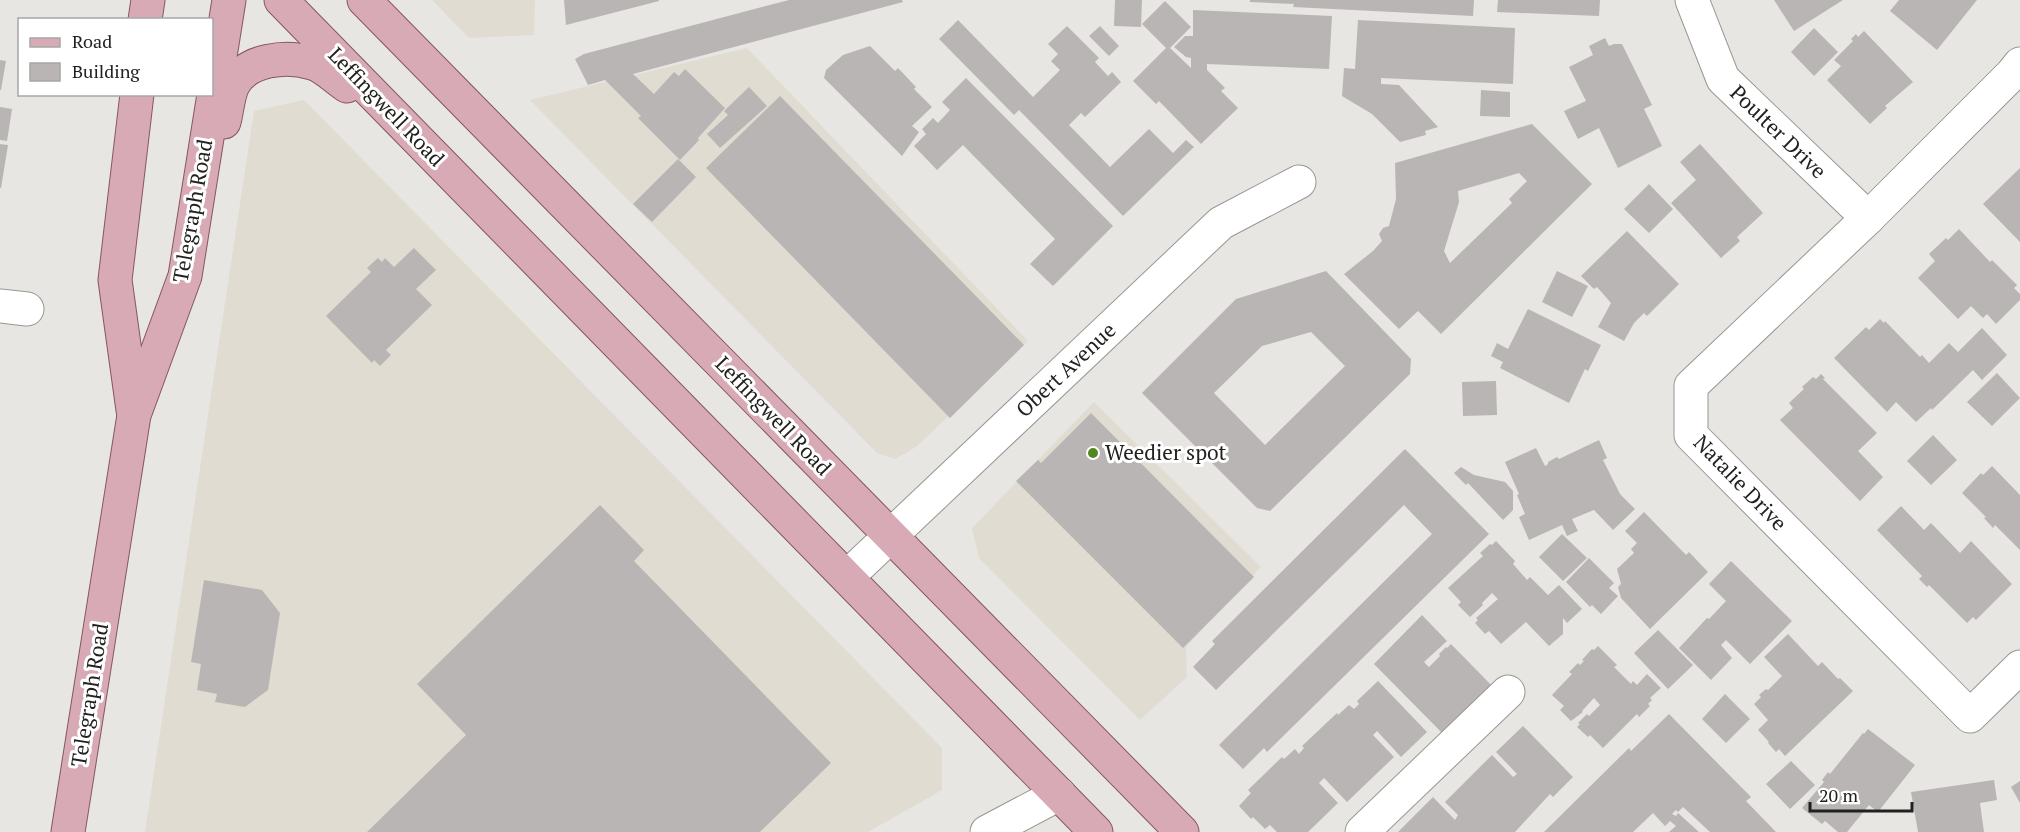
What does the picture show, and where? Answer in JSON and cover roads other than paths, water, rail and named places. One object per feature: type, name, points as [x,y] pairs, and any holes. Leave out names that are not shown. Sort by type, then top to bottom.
[{"type":"main road","points":[[146,18],[148,0]]},
{"type":"main road","name":"Telegraph Road","points":[[68,832],[134,415],[185,276],[229,0]]},
{"type":"main road","name":"Leffingwell Road","points":[[281,0],[1096,832]]},
{"type":"main road","name":"Leffingwell Road","points":[[364,0],[1182,832]]},
{"type":"main road","points":[[192,232],[233,85],[249,69],[265,61],[290,60],[314,63],[407,129]]},
{"type":"main road","name":"Telegraph Road","points":[[134,415],[116,280],[137,96]]},
{"type":"street","name":"Poulter Drive","points":[[1692,0],[1723,78],[1868,218]]},
{"type":"street","name":"Natalie Drive","points":[[2020,64],[1868,218],[1691,386],[1690,435],[1970,716],[2020,667]]},
{"type":"street","name":"Obert Avenue","points":[[847,577],[1221,223],[1299,182]]},
{"type":"street","points":[[1362,832],[1508,692]]},
{"type":"street","points":[[987,832],[1059,794]]},
{"type":"place","name":"Weedier spot","points":[[1093,453]]}]
